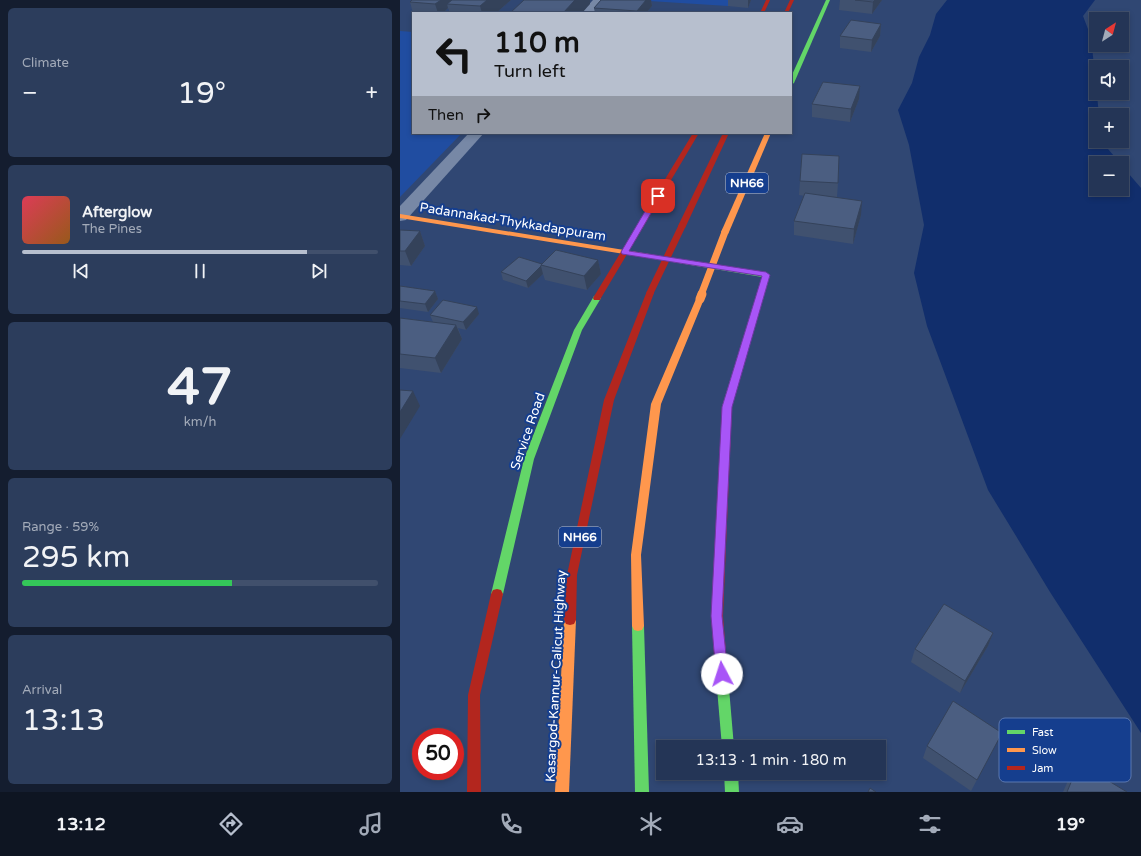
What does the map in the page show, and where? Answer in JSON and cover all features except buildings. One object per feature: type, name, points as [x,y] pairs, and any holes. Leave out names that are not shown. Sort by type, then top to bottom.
[{"type":"main road","points":[[762,12],[768,0]]},
{"type":"main road","points":[[786,12],[792,0]]},
{"type":"main road","points":[[792,81],[828,0]]},
{"type":"main road","name":"Service Road","points":[[474,792],[474,695],[529,459],[578,330],[695,134]]},
{"type":"main road","name":"Kasargod-Kannur-Calicut Highway","points":[[562,792],[572,575],[609,400],[650,293],[726,134]]},
{"type":"main road","name":"NH66","points":[[642,792],[636,555],[656,404],[700,299],[725,232],[768,134]]},
{"type":"main road","name":"Padannakad-Thykkadappuram","points":[[400,216],[766,275],[727,407],[717,616],[727,740]]},
{"type":"main road","points":[[731,780],[732,792]]},
{"type":"street","points":[[588,12],[599,0]]},
{"type":"street","points":[[400,216],[476,134]]},
{"type":"shaded area","points":[[633,0],[732,0],[728,6]]},
{"type":"shaded area","points":[[947,0],[1095,0],[1083,16],[1089,32],[1089,52],[1093,52],[1093,60],[1089,60],[1089,100],[1097,100],[1098,108],[1089,108],[1089,148],[1108,148],[1114,156],[1089,156],[1089,196],[1129,196],[1129,174],[1141,188],[1141,733],[1050,592],[988,490],[927,326],[914,273],[924,225],[909,145],[898,110],[912,83],[919,57],[930,35],[936,14]]},
{"type":"shaded area","points":[[400,31],[412,32],[412,134],[461,134],[400,197]]},
{"type":"traffic: fast","points":[[792,81],[828,0]]},
{"type":"traffic: fast","points":[[649,256],[766,275],[727,407]]},
{"type":"traffic: fast","points":[[497,594],[529,459],[578,330],[597,298]]},
{"type":"traffic: fast","points":[[638,626],[642,792]]},
{"type":"traffic: fast","points":[[720,653],[727,740]]},
{"type":"traffic: fast","points":[[731,780],[732,792]]},
{"type":"traffic: slow","points":[[725,232],[768,134]]},
{"type":"traffic: slow","points":[[400,216],[649,256]]},
{"type":"traffic: slow","points":[[700,299],[725,232]]},
{"type":"traffic: slow","points":[[638,626],[636,555],[656,404],[700,299]]},
{"type":"traffic: slow","points":[[562,792],[570,620]]},
{"type":"traffic: jam","points":[[762,12],[768,0]]},
{"type":"traffic: jam","points":[[786,12],[792,0]]},
{"type":"traffic: jam","points":[[597,298],[695,134]]},
{"type":"traffic: jam","points":[[682,226],[726,134]]},
{"type":"traffic: jam","points":[[650,293],[682,226]]},
{"type":"traffic: jam","points":[[570,620],[572,575],[609,400],[650,293]]},
{"type":"traffic: jam","points":[[720,653],[717,616],[727,407]]},
{"type":"traffic: jam","points":[[474,792],[474,695],[497,594]]},
{"type":"route","points":[[658,196],[624,252],[766,275],[727,407],[717,616],[722,674]]}]
